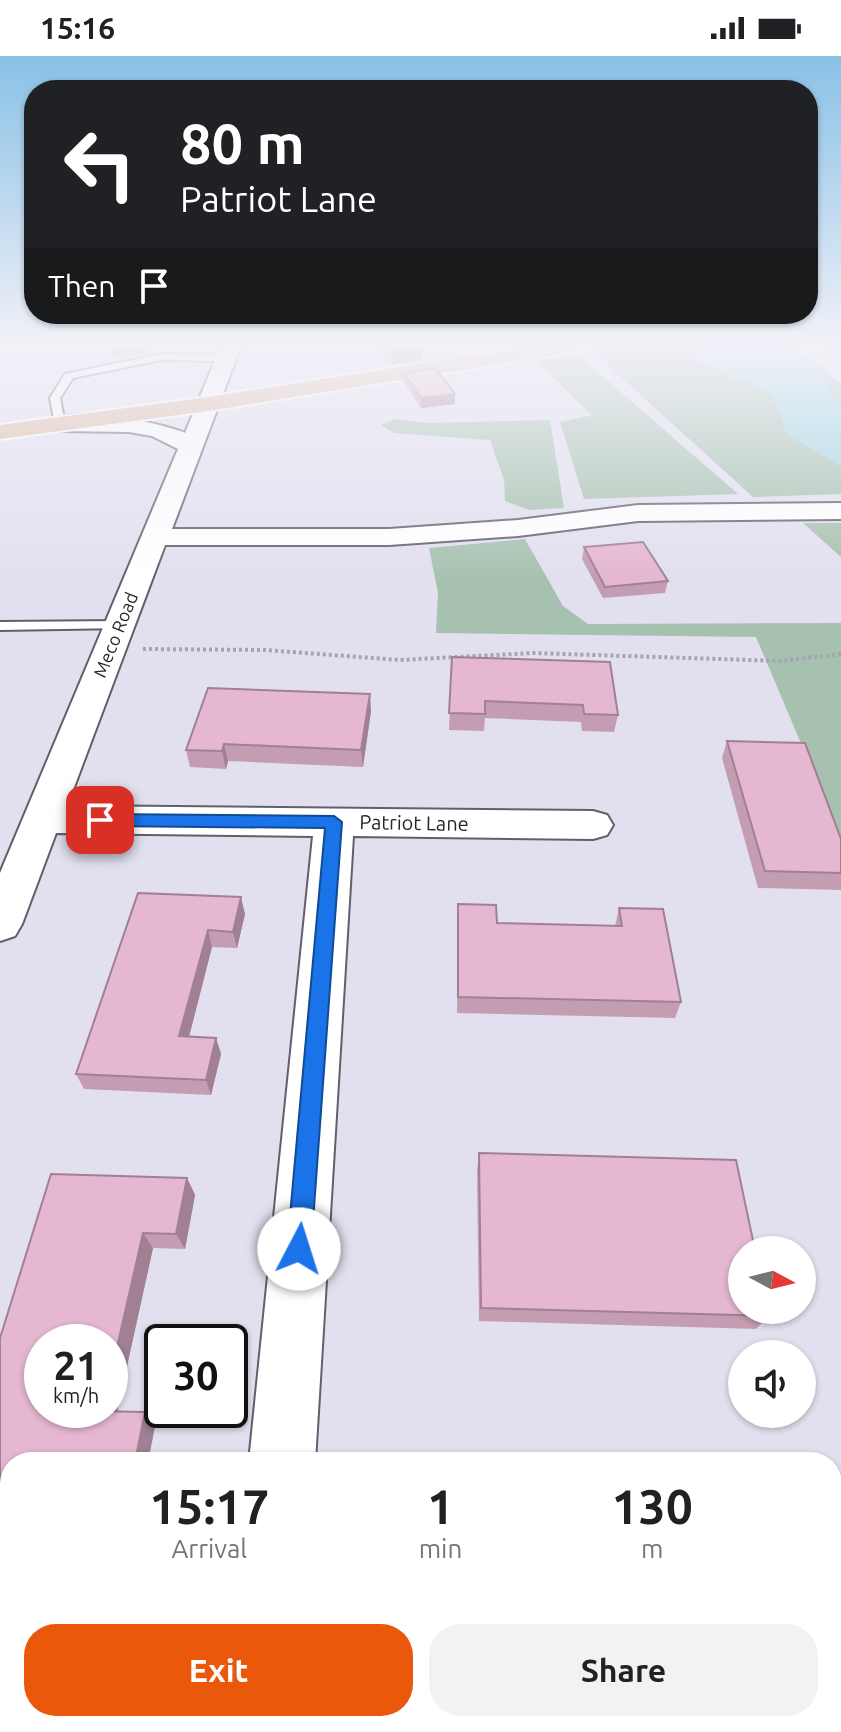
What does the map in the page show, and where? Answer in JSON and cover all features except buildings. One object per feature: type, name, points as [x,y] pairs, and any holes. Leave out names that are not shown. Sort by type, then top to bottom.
[{"type":"main road","points":[[0,432],[58,424]]},
{"type":"street","points":[[70,424],[150,426],[173,434],[191,447]]},
{"type":"street","name":"Meco Road","points":[[0,924],[200,424]]},
{"type":"street","points":[[155,537],[402,537],[638,513],[841,511]]},
{"type":"street","name":"Patriot Lane","points":[[42,819],[593,825]]},
{"type":"street","points":[[283,1452],[334,822]]},
{"type":"lane","points":[[0,626],[115,637]]},
{"type":"path","points":[[115,637],[400,660],[533,653],[781,661],[841,654]]},
{"type":"green space","points":[[551,424],[564,508],[529,510],[505,501],[504,480],[490,440],[394,433],[381,425]]},
{"type":"green space","points":[[561,424],[658,424],[738,494],[584,499]]},
{"type":"green space","points":[[673,424],[841,424],[841,494],[753,497]]},
{"type":"green space","points":[[803,523],[841,523],[841,557]]},
{"type":"green space","points":[[525,539],[563,606],[588,624],[841,623],[841,838],[756,637],[436,633],[438,593],[429,548]]},
{"type":"water","points":[[783,424],[841,424],[841,466],[787,435]]},
{"type":"route","points":[[100,820],[334,822],[299,1249]]}]
